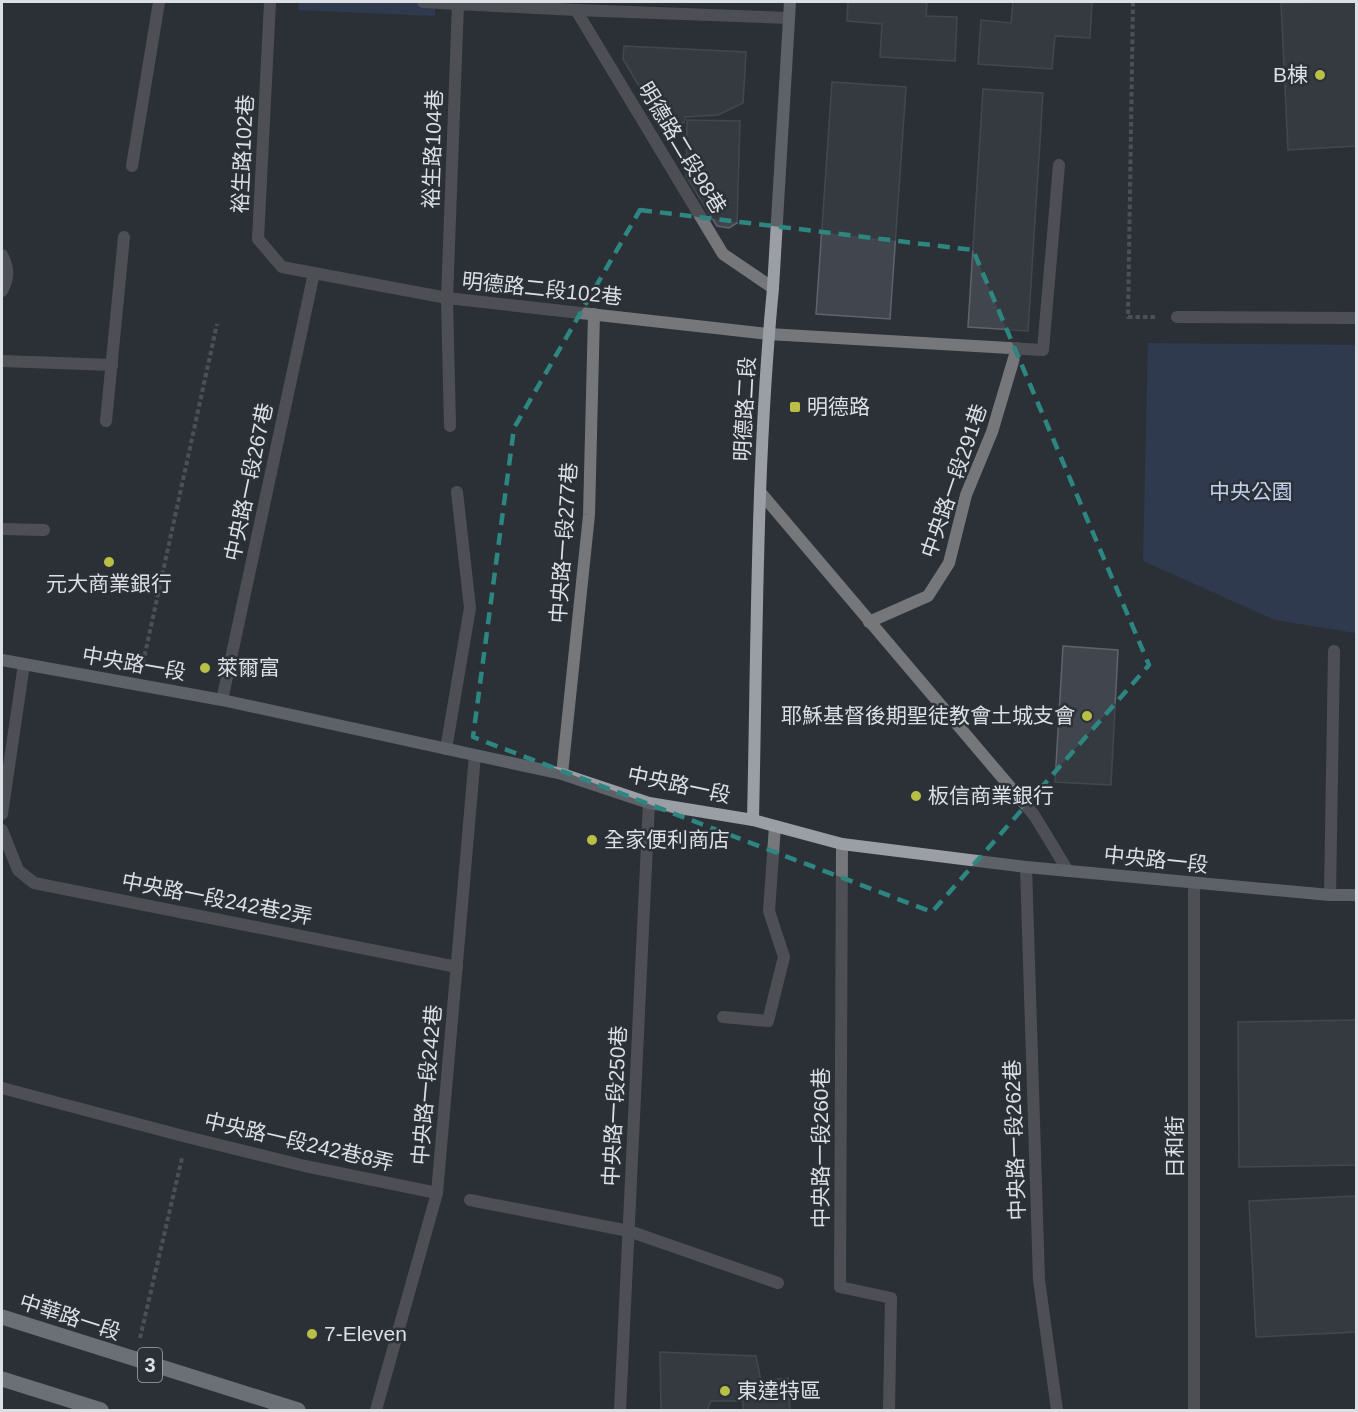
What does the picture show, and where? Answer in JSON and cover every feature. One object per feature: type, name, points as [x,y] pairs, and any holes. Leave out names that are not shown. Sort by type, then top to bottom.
[{"type":"main road","name":"中華路一段","points":[[2,1317],[298,1410]]},
{"type":"main road","points":[[2,1379],[101,1410]]},
{"type":"street","points":[[132,166],[159,2]]},
{"type":"street","name":"裕生路102巷","points":[[270,2],[258,240],[282,267],[314,273]]},
{"type":"street","points":[[423,2],[789,18]]},
{"type":"street","name":"明德路二段","points":[[753,820],[760,492],[790,2]]},
{"type":"street","name":"裕生路104巷","points":[[450,426],[447,298],[458,3]]},
{"type":"street","name":"明德路二段98巷","points":[[576,10],[723,254],[773,288]]},
{"type":"street","points":[[768,334],[1043,350],[1059,165]]},
{"type":"street","points":[[106,421],[124,237]]},
{"type":"street","points":[[2,255],[8,273],[2,291]]},
{"type":"street","name":"明德路二段102巷","points":[[314,273],[447,298],[768,334]]},
{"type":"street","name":"中央路一段267巷","points":[[222,700],[314,273]]},
{"type":"street","name":"中央路一段277巷","points":[[562,774],[589,515],[594,315]]},
{"type":"street","points":[[1177,317],[1356,318]]},
{"type":"street","name":"中央路一段291巷","points":[[869,622],[928,596],[949,563],[966,495],[992,432],[1017,348]]},
{"type":"street","points":[[2,361],[112,365]]},
{"type":"street","points":[[446,749],[470,608],[458,492]]},
{"type":"street","points":[[760,492],[1034,815],[1068,871]]},
{"type":"street","points":[[2,529],[44,530]]},
{"type":"street","points":[[1330,895],[1334,651]]},
{"type":"street","name":"中央路一段","points":[[2,660],[222,700],[562,774],[649,803],[753,820],[842,844],[1026,867],[1330,895],[1356,895]]},
{"type":"street","points":[[2,814],[24,664]]},
{"type":"street","name":"中央路一段242巷","points":[[376,1410],[437,1193],[475,755]]},
{"type":"street","name":"中央路一段250巷","points":[[620,1410],[649,803]]},
{"type":"street","points":[[723,1017],[768,1021],[784,957],[769,911],[775,826]]},
{"type":"street","name":"中央路一段242巷2弄","points":[[2,830],[18,870],[34,883],[457,967]]},
{"type":"street","name":"中央路一段260巷","points":[[842,844],[840,1287],[891,1298],[890,1410]]},
{"type":"street","name":"中央路一段262巷","points":[[1026,867],[1039,1280],[1057,1410]]},
{"type":"street","name":"日和街","points":[[1194,883],[1194,1410]]},
{"type":"street","name":"中央路一段242巷8弄","points":[[2,1088],[305,1166],[437,1193]]},
{"type":"street","points":[[470,1200],[629,1231],[778,1283]]},
{"type":"path","points":[[1133,2],[1128,317],[1177,317]]},
{"type":"path","points":[[138,685],[217,324]]},
{"type":"path","points":[[134,1360],[187,1137]]},
{"type":"highlighted area","points":[[640,210],[973,250],[1149,665],[932,912],[473,737],[514,428]]},
{"type":"green space","points":[[299,2],[435,2],[435,16],[298,10]]},
{"type":"green space","name":"中央公園","points":[[1148,343],[1356,345],[1356,633],[1275,620],[1143,561]]},
{"type":"building","points":[[848,2],[927,2],[926,16],[957,17],[955,61],[880,57],[882,24],[847,21]]},
{"type":"building","points":[[1013,2],[1092,2],[1090,38],[1055,36],[1052,69],[978,64],[981,20],[1011,23]]},
{"type":"building","name":"B棟","points":[[1356,2],[1356,146],[1288,150],[1281,3]]},
{"type":"building","points":[[624,46],[746,52],[743,103],[718,115],[685,117],[684,123],[661,123],[623,59]]},
{"type":"building","points":[[832,82],[906,87],[890,319],[816,314]]},
{"type":"building","points":[[983,89],[1043,93],[1028,331],[968,327]]},
{"type":"building","points":[[687,120],[740,121],[737,223],[729,228],[717,226],[686,176]]},
{"type":"building","name":"耶穌基督後期聖徒教會土城支會","points":[[1063,646],[1118,650],[1111,785],[1055,782]]},
{"type":"building","points":[[1356,1020],[1356,1165],[1239,1167],[1238,1022]]},
{"type":"building","points":[[1356,1196],[1356,1332],[1256,1337],[1249,1201]]},
{"type":"building","name":"東達特區","points":[[660,1352],[756,1356],[761,1381],[788,1378],[790,1410],[743,1410],[743,1401],[711,1401],[707,1410],[661,1410]]},
{"type":"place","name":"B棟","points":[[1320,75]]},
{"type":"place","name":"明德路","points":[[795,407]]},
{"type":"place","name":"元大商業銀行","points":[[109,562]]},
{"type":"place","name":"萊爾富","points":[[205,668]]},
{"type":"place","name":"耶穌基督後期聖徒教會土城支會","points":[[1087,716]]},
{"type":"place","name":"板信商業銀行","points":[[916,796]]},
{"type":"place","name":"全家便利商店","points":[[592,840]]},
{"type":"place","name":"7-Eleven","points":[[312,1334]]},
{"type":"place","name":"東達特區","points":[[725,1391]]}]
